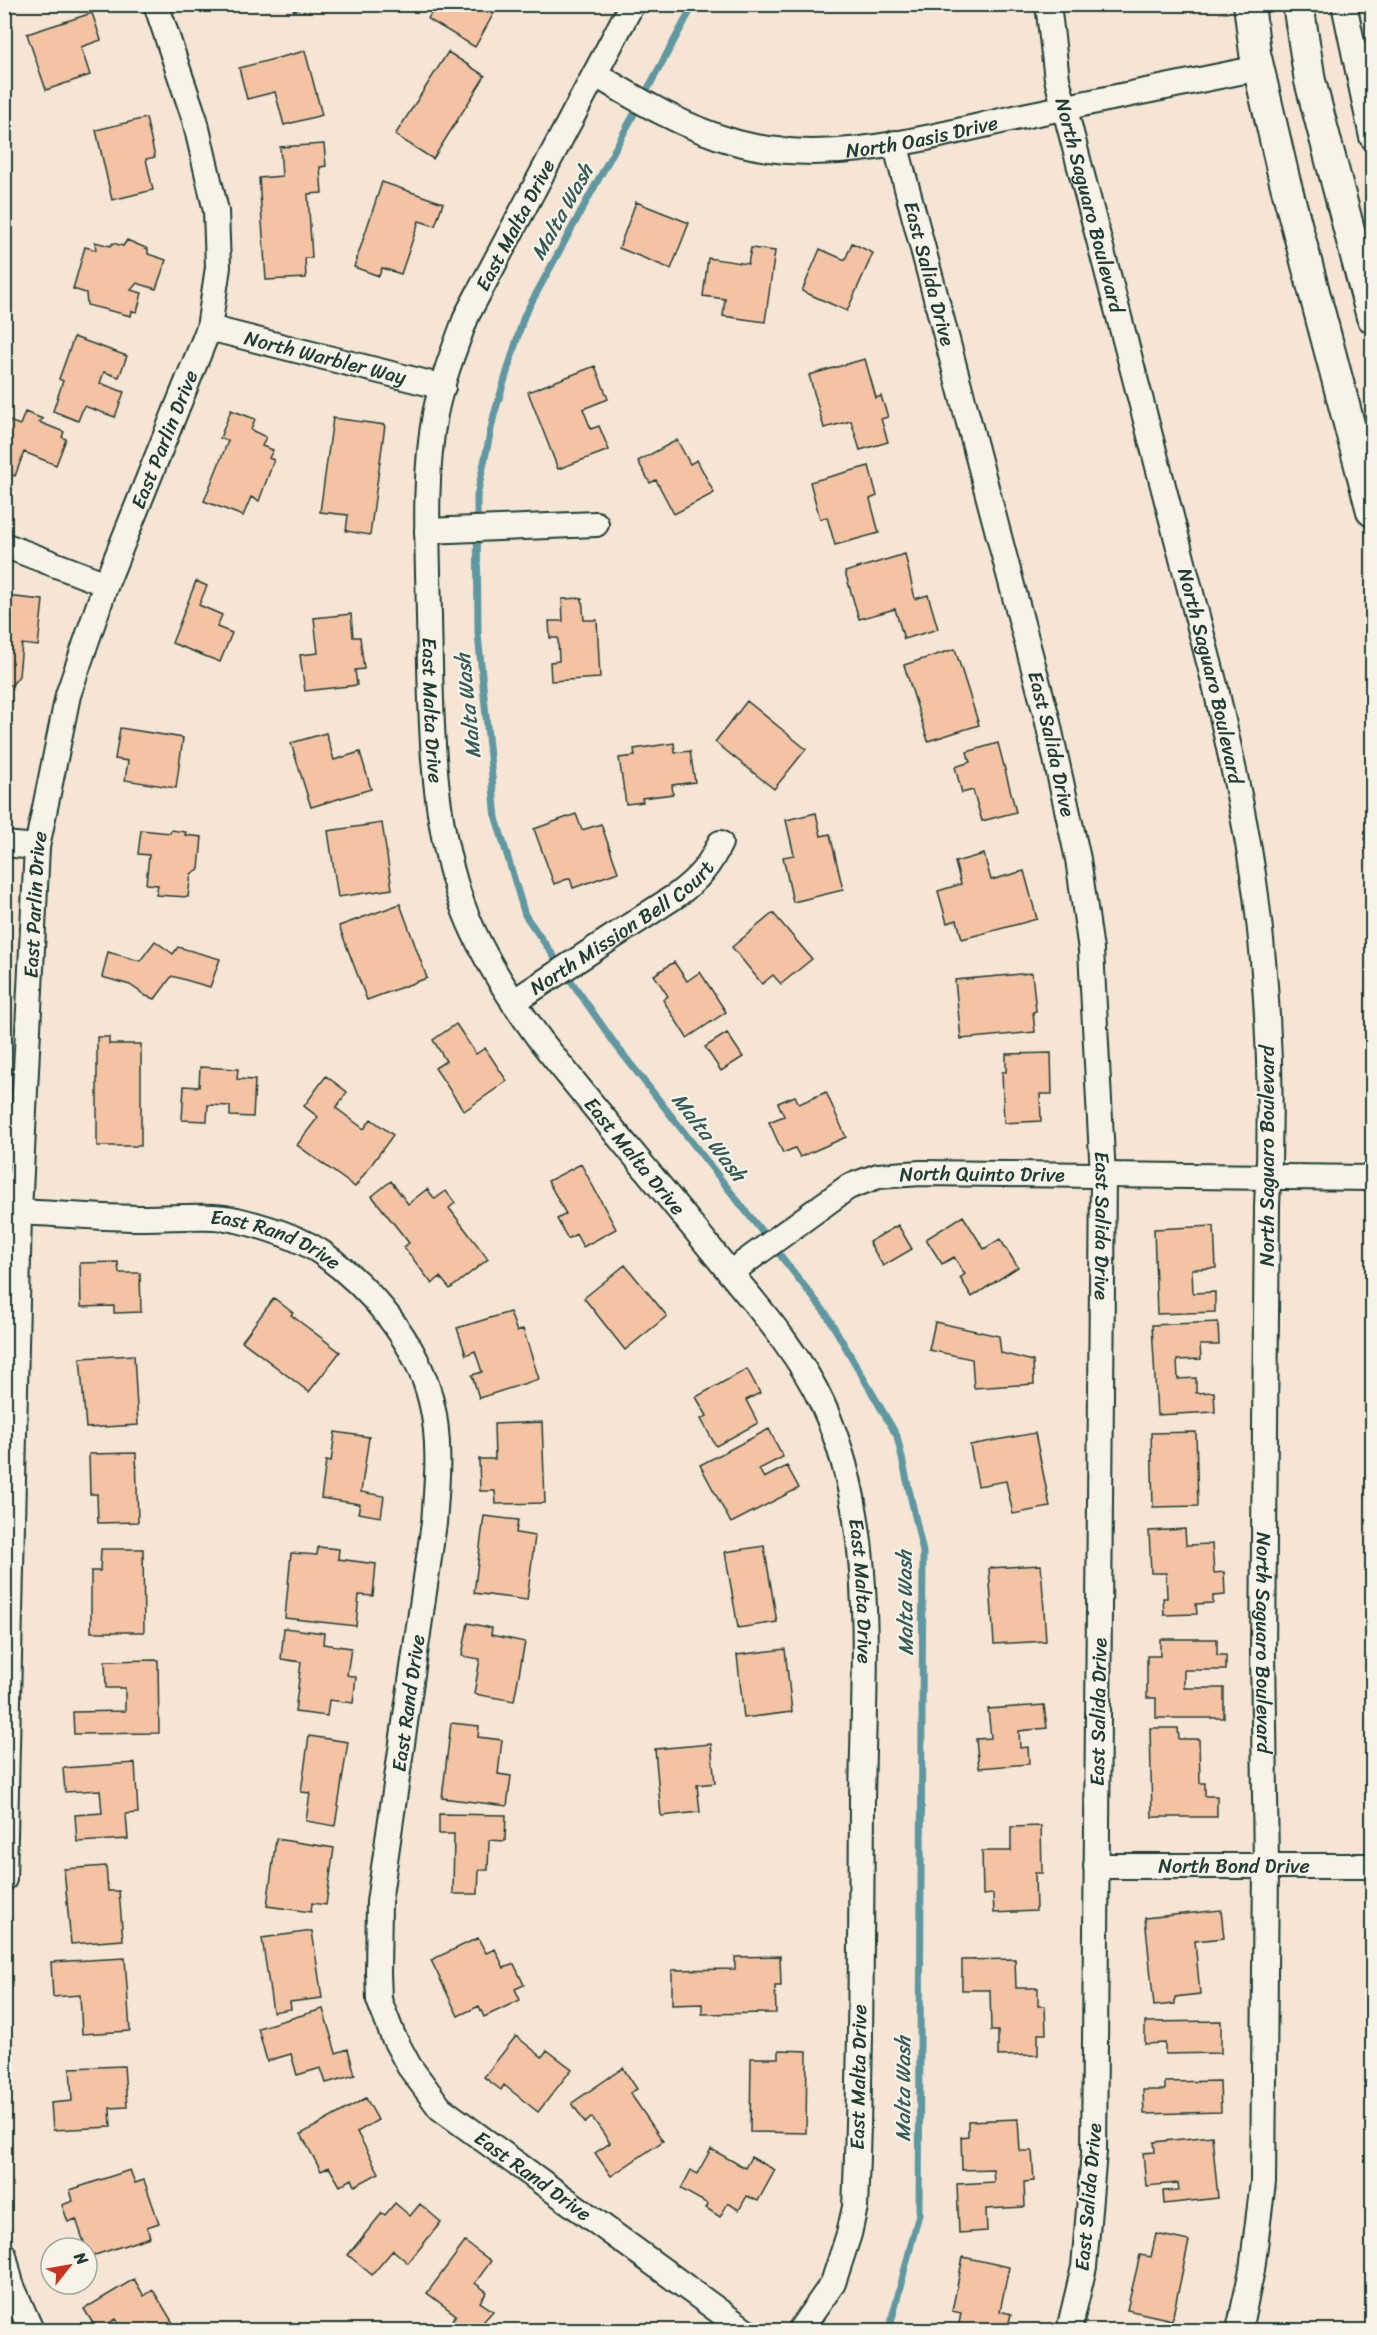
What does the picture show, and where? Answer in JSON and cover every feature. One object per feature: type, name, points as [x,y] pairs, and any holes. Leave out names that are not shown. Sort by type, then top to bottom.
[{"type":"main road","points":[[1249,4],[1259,68],[1284,178],[1372,512]]},
{"type":"main road","points":[[1298,4],[1310,81],[1372,317]]},
{"type":"street","name":"East Parlin Drive","points":[[4,1879],[19,1212],[37,847],[68,695],[105,584],[209,328],[218,267],[216,211],[195,120],[156,4]]},
{"type":"street","name":"East Malta Drive","points":[[632,4],[467,315],[442,387],[427,475],[435,770],[442,827],[455,883],[475,934],[513,1002],[575,1084],[730,1273],[803,1367],[822,1403],[850,1482],[860,1546],[864,1609],[862,1896],[855,2207],[833,2283],[800,2331]]},
{"type":"street","name":"North Saguaro Boulevard","points":[[1048,4],[1057,79],[1216,689],[1237,783],[1256,896],[1265,998],[1271,1144],[1263,1651],[1266,1866],[1263,2182],[1252,2270],[1239,2331]]},
{"type":"street","points":[[1344,4],[1372,137]]},
{"type":"street","name":"North Oasis Drive","points":[[596,74],[630,95],[696,128],[738,143],[806,152],[831,152],[895,143],[1259,68]]},
{"type":"street","name":"East Salida Drive","points":[[895,143],[1047,718],[1078,859],[1091,950],[1103,1176],[1094,2152],[1084,2267],[1069,2331]]},
{"type":"street","name":"North Warbler Way","points":[[209,328],[442,387]]},
{"type":"street","points":[[427,531],[596,524]]},
{"type":"street","points":[[4,545],[105,584]]},
{"type":"street","name":"North Mission Bell Court","points":[[513,1002],[677,896],[699,877],[713,858],[720,843]]},
{"type":"street","points":[[4,844],[37,847]]},
{"type":"street","name":"North Quinto Drive","points":[[730,1273],[848,1187],[878,1176],[921,1173],[1372,1178]]},
{"type":"street","name":"East Rand Drive","points":[[19,1212],[236,1220],[283,1233],[321,1253],[358,1283],[386,1314],[416,1358],[431,1400],[437,1438],[437,1483],[432,1535],[378,1902],[379,2000],[393,2036],[409,2066],[440,2108],[745,2331]]},
{"type":"street","name":"North Bond Drive","points":[[1096,1866],[1372,1866]]},
{"type":"street","points":[[4,2255],[11,2284],[31,2331]]},
{"type":"building","points":[[291,4],[312,4],[294,11]]},
{"type":"building","points":[[436,4],[499,4],[475,47],[428,19]]},
{"type":"building","points":[[92,13],[101,40],[81,47],[90,75],[46,90],[27,34]]},
{"type":"building","points":[[305,51],[322,115],[284,125],[275,92],[247,99],[239,68]]},
{"type":"building","points":[[448,52],[485,76],[433,159],[395,135]]},
{"type":"building","points":[[146,118],[155,157],[146,159],[153,190],[112,200],[96,130]]},
{"type":"building","points":[[324,144],[326,166],[320,167],[322,193],[308,194],[312,258],[305,258],[306,278],[266,280],[259,178],[282,176],[280,147]]},
{"type":"building","points":[[382,182],[443,203],[435,226],[419,221],[401,274],[382,268],[379,276],[354,267]]},
{"type":"building","points":[[636,202],[689,223],[671,269],[619,248]]},
{"type":"building","points":[[127,240],[148,249],[148,254],[166,260],[156,289],[137,283],[131,290],[142,293],[137,312],[132,311],[131,316],[87,305],[86,293],[73,289],[85,247],[96,250],[95,242],[110,246],[113,243],[123,246]]},
{"type":"building","points":[[852,243],[873,253],[847,311],[802,291],[820,249],[845,260]]},
{"type":"building","points":[[751,248],[775,251],[765,322],[723,316],[725,299],[703,296],[708,258],[748,264]]},
{"type":"building","points":[[74,337],[127,356],[119,377],[104,372],[100,383],[124,392],[115,417],[84,406],[78,421],[53,411],[63,381],[59,379]]},
{"type":"building","points":[[865,359],[876,398],[881,396],[888,417],[881,419],[888,442],[860,450],[851,421],[824,428],[809,375]]},
{"type":"building","points":[[595,366],[608,399],[583,409],[591,429],[599,426],[609,450],[558,469],[528,392]]},
{"type":"building","points":[[231,410],[255,419],[251,430],[266,437],[262,446],[273,450],[269,458],[274,460],[259,501],[251,497],[243,516],[204,501],[228,441],[220,438]]},
{"type":"building","points":[[25,412],[43,419],[39,422],[64,432],[62,437],[66,439],[56,465],[24,452],[15,476],[10,474],[4,477],[4,419],[20,425]]},
{"type":"building","points":[[333,418],[385,425],[370,535],[346,531],[348,515],[320,512]]},
{"type":"building","points":[[677,440],[690,464],[697,460],[714,493],[674,514],[656,480],[650,483],[638,461]]},
{"type":"building","points":[[869,466],[877,496],[870,499],[879,533],[835,545],[827,517],[820,519],[810,482]]},
{"type":"building","points":[[905,554],[915,599],[928,595],[938,629],[904,639],[895,609],[859,619],[845,572]]},
{"type":"building","points":[[196,581],[207,586],[199,605],[222,615],[217,627],[232,633],[220,662],[172,643]]},
{"type":"building","points":[[4,585],[6,596],[43,600],[38,646],[22,644],[19,676],[12,685],[4,685]]},
{"type":"building","points":[[582,598],[584,620],[597,620],[600,678],[551,681],[550,662],[559,661],[558,638],[550,638],[549,621],[563,621],[562,599]]},
{"type":"building","points":[[351,614],[353,637],[360,637],[364,669],[355,670],[357,685],[305,691],[300,655],[318,653],[314,618]]},
{"type":"building","points":[[955,649],[979,725],[928,741],[904,665]]},
{"type":"building","points":[[747,701],[806,749],[774,789],[715,742]]},
{"type":"building","points":[[120,728],[183,738],[176,788],[125,780],[128,761],[115,759]]},
{"type":"building","points":[[326,733],[334,760],[360,752],[371,789],[311,807],[291,743]]},
{"type":"building","points":[[674,743],[675,753],[690,751],[695,782],[672,785],[673,794],[642,798],[643,802],[626,804],[619,758],[635,756],[634,749]]},
{"type":"building","points":[[998,743],[1016,812],[982,821],[973,790],[962,793],[955,767],[970,762],[967,752]]},
{"type":"building","points":[[816,813],[821,836],[830,834],[843,890],[793,902],[783,857],[794,855],[786,820]]},
{"type":"building","points":[[576,814],[582,830],[601,824],[618,872],[573,888],[570,878],[554,884],[534,829]]},
{"type":"building","points":[[382,823],[392,889],[338,897],[328,831]]},
{"type":"building","points":[[141,830],[170,833],[171,830],[202,837],[199,869],[191,874],[188,897],[156,895],[158,885],[146,884],[149,855],[138,854]]},
{"type":"building","points":[[984,854],[991,880],[1024,871],[1037,919],[962,939],[957,920],[947,923],[938,891],[961,884],[955,862]]},
{"type":"building","points":[[400,904],[427,978],[367,1000],[339,926]]},
{"type":"building","points":[[773,913],[812,959],[781,984],[773,975],[762,984],[732,947]]},
{"type":"building","points":[[155,941],[173,954],[178,947],[220,959],[210,987],[172,976],[155,999],[130,985],[102,977],[108,952],[140,961]]},
{"type":"building","points":[[674,962],[687,981],[700,972],[726,1012],[687,1038],[663,1000],[668,996],[654,975]]},
{"type":"building","points":[[1032,973],[1036,1011],[1033,1012],[1035,1032],[961,1039],[955,980]]},
{"type":"building","points":[[456,1024],[476,1054],[485,1048],[507,1081],[464,1111],[435,1068],[446,1061],[433,1040]]},
{"type":"building","points":[[727,1033],[743,1057],[721,1071],[705,1047]]},
{"type":"building","points":[[97,1037],[109,1037],[109,1044],[141,1044],[141,1146],[97,1146]]},
{"type":"building","points":[[1051,1053],[1052,1094],[1040,1094],[1041,1121],[1004,1123],[1002,1072],[1006,1072],[1006,1054]]},
{"type":"building","points":[[200,1067],[238,1069],[237,1079],[255,1080],[253,1117],[230,1116],[230,1106],[208,1105],[207,1121],[182,1120],[184,1086],[199,1087]]},
{"type":"building","points":[[326,1076],[347,1092],[336,1108],[364,1129],[371,1119],[393,1135],[355,1187],[297,1145],[318,1117],[304,1106]]},
{"type":"building","points":[[826,1092],[846,1137],[800,1157],[795,1148],[783,1153],[769,1122],[784,1116],[778,1103],[795,1096],[799,1104]]},
{"type":"building","points":[[581,1164],[616,1229],[583,1247],[576,1234],[568,1239],[557,1219],[566,1214],[548,1181]]},
{"type":"building","points":[[391,1181],[408,1204],[427,1189],[435,1199],[446,1191],[455,1203],[449,1208],[488,1259],[450,1289],[440,1277],[432,1284],[404,1247],[409,1243],[372,1196]]},
{"type":"building","points":[[963,1216],[984,1249],[1000,1239],[1018,1267],[972,1297],[960,1278],[965,1274],[954,1257],[942,1264],[926,1239]]},
{"type":"building","points":[[898,1225],[912,1249],[883,1266],[869,1242]]},
{"type":"building","points":[[1214,1226],[1216,1268],[1192,1269],[1193,1293],[1215,1292],[1215,1312],[1157,1314],[1154,1229]]},
{"type":"building","points":[[118,1262],[119,1273],[140,1273],[141,1312],[114,1313],[114,1306],[81,1307],[80,1263]]},
{"type":"building","points":[[625,1265],[667,1316],[625,1350],[584,1298]]},
{"type":"building","points":[[274,1298],[293,1313],[291,1315],[340,1352],[309,1392],[242,1341]]},
{"type":"building","points":[[510,1312],[517,1332],[523,1329],[539,1379],[479,1398],[472,1375],[482,1372],[475,1351],[466,1355],[457,1328]]},
{"type":"building","points":[[935,1322],[999,1336],[1001,1353],[1033,1361],[1034,1384],[974,1388],[972,1359],[929,1350]]},
{"type":"building","points":[[1218,1322],[1219,1345],[1200,1345],[1201,1359],[1177,1360],[1178,1379],[1196,1378],[1196,1393],[1214,1392],[1215,1412],[1157,1415],[1152,1325]]},
{"type":"building","points":[[134,1355],[138,1425],[86,1428],[80,1358]]},
{"type":"building","points":[[747,1369],[760,1393],[746,1400],[758,1423],[716,1446],[701,1419],[707,1416],[696,1397]]},
{"type":"building","points":[[542,1422],[545,1503],[496,1504],[495,1491],[480,1491],[479,1459],[495,1459],[494,1424]]},
{"type":"building","points":[[769,1429],[783,1457],[759,1469],[764,1478],[787,1466],[799,1488],[731,1523],[700,1465]]},
{"type":"building","points":[[335,1432],[369,1437],[361,1492],[384,1496],[381,1517],[358,1513],[360,1504],[321,1498],[326,1461],[331,1462]]},
{"type":"building","points":[[1196,1432],[1198,1506],[1153,1507],[1151,1433]]},
{"type":"building","points":[[1035,1433],[1050,1507],[1013,1514],[1006,1481],[978,1486],[970,1445]]},
{"type":"building","points":[[136,1453],[138,1522],[98,1523],[97,1494],[90,1494],[89,1454]]},
{"type":"building","points":[[484,1516],[518,1520],[516,1533],[535,1536],[527,1600],[474,1593]]},
{"type":"building","points":[[1185,1529],[1186,1545],[1212,1544],[1214,1573],[1224,1572],[1225,1595],[1213,1596],[1213,1603],[1196,1604],[1197,1614],[1164,1615],[1163,1598],[1167,1598],[1166,1573],[1151,1573],[1149,1531]]},
{"type":"building","points":[[764,1546],[777,1622],[738,1628],[725,1552]]},
{"type":"building","points":[[318,1547],[339,1549],[338,1559],[376,1564],[373,1596],[359,1595],[356,1626],[285,1618],[291,1553],[317,1555]]},
{"type":"building","points":[[101,1549],[143,1549],[144,1632],[91,1632],[91,1571],[100,1571]]},
{"type":"building","points":[[1041,1565],[1046,1641],[994,1644],[989,1568]]},
{"type":"building","points":[[468,1623],[492,1628],[491,1635],[525,1642],[514,1701],[474,1694],[480,1659],[462,1656]]},
{"type":"building","points":[[284,1628],[324,1633],[323,1644],[351,1648],[347,1675],[356,1677],[353,1703],[329,1700],[327,1716],[295,1712],[301,1662],[281,1659]]},
{"type":"building","points":[[1160,1639],[1217,1639],[1217,1655],[1226,1655],[1226,1670],[1184,1670],[1184,1688],[1224,1688],[1224,1718],[1156,1718],[1156,1698],[1147,1698],[1147,1656],[1160,1656]]},
{"type":"building","points":[[785,1649],[792,1712],[744,1718],[737,1655]]},
{"type":"building","points":[[158,1660],[159,1733],[74,1734],[73,1712],[125,1711],[125,1688],[106,1688],[105,1661]]},
{"type":"building","points":[[1044,1705],[1047,1728],[1019,1731],[1020,1748],[1028,1747],[1029,1764],[979,1768],[976,1739],[991,1738],[988,1709]]},
{"type":"building","points":[[451,1723],[479,1726],[478,1737],[502,1740],[498,1774],[511,1776],[507,1806],[442,1798]]},
{"type":"building","points":[[1150,1728],[1178,1728],[1179,1739],[1199,1739],[1200,1783],[1205,1783],[1205,1796],[1217,1796],[1217,1817],[1152,1817]]},
{"type":"building","points":[[309,1736],[348,1742],[335,1826],[306,1821],[310,1793],[301,1792]]},
{"type":"building","points":[[711,1744],[715,1783],[697,1785],[700,1812],[661,1816],[655,1749]]},
{"type":"building","points":[[135,1763],[138,1813],[126,1814],[128,1839],[77,1842],[75,1815],[102,1813],[100,1790],[65,1792],[63,1768]]},
{"type":"building","points":[[439,1814],[506,1815],[505,1841],[489,1840],[488,1870],[479,1870],[478,1894],[453,1894],[454,1834],[439,1834]]},
{"type":"building","points":[[1041,1826],[1042,1873],[1035,1873],[1036,1911],[994,1913],[993,1894],[983,1895],[982,1851],[1011,1851],[1011,1827]]},
{"type":"building","points":[[276,1839],[334,1848],[326,1905],[312,1903],[311,1912],[267,1906]]},
{"type":"building","points":[[106,1866],[108,1891],[119,1891],[123,1940],[71,1944],[64,1869]]},
{"type":"building","points":[[1221,1910],[1224,1938],[1195,1941],[1200,1994],[1175,1997],[1175,2004],[1154,2006],[1145,1918]]},
{"type":"building","points":[[312,1931],[322,1998],[290,2002],[291,2009],[273,2012],[262,1938]]},
{"type":"building","points":[[478,1938],[486,1953],[495,1949],[504,1968],[514,1964],[524,1985],[515,1989],[520,2000],[484,2017],[479,2006],[458,2016],[431,1960]]},
{"type":"building","points":[[780,1956],[781,1986],[775,1986],[776,2013],[702,2014],[702,2004],[672,2005],[672,1970],[735,1969],[735,1957]]},
{"type":"building","points":[[125,1958],[130,2031],[82,2034],[80,1995],[53,1997],[51,1962]]},
{"type":"building","points":[[1015,1959],[1016,1988],[1038,1988],[1038,2006],[1045,2006],[1046,2034],[1038,2034],[1038,2055],[998,2056],[998,2031],[991,2031],[990,1990],[962,1990],[962,1960]]},
{"type":"building","points":[[323,2009],[336,2053],[348,2049],[355,2075],[326,2083],[321,2068],[297,2075],[291,2054],[267,2061],[258,2028]]},
{"type":"building","points":[[1221,2021],[1221,2053],[1165,2054],[1165,2043],[1145,2044],[1145,2022]]},
{"type":"building","points":[[516,2036],[542,2057],[547,2050],[572,2069],[538,2112],[504,2085],[501,2090],[484,2077]]},
{"type":"building","points":[[779,2050],[807,2051],[806,2133],[750,2132],[751,2058],[779,2058]]},
{"type":"building","points":[[124,2066],[127,2107],[110,2108],[111,2127],[53,2130],[51,2103],[72,2101],[70,2068]]},
{"type":"building","points":[[623,2068],[637,2089],[630,2093],[663,2141],[611,2176],[595,2153],[610,2143],[592,2117],[585,2123],[572,2103]]},
{"type":"building","points":[[1220,2081],[1221,2112],[1144,2114],[1143,2090],[1165,2090],[1165,2082]]},
{"type":"building","points":[[366,2098],[378,2120],[357,2132],[379,2173],[355,2186],[352,2179],[340,2186],[329,2167],[321,2171],[301,2134]]},
{"type":"building","points":[[1018,2119],[1020,2151],[1032,2151],[1034,2181],[1024,2182],[1025,2207],[986,2209],[987,2231],[959,2233],[957,2184],[994,2182],[993,2169],[962,2170],[961,2137],[968,2136],[968,2121]]},
{"type":"building","points":[[1212,2136],[1218,2198],[1164,2204],[1163,2191],[1179,2190],[1178,2183],[1146,2186],[1143,2153],[1155,2152],[1154,2142]]},
{"type":"building","points":[[711,2149],[745,2168],[751,2157],[775,2170],[758,2201],[747,2196],[739,2210],[728,2203],[720,2217],[706,2208],[708,2204],[681,2189],[691,2170],[697,2174]]},
{"type":"building","points":[[130,2170],[135,2183],[144,2180],[159,2223],[147,2227],[150,2237],[99,2254],[99,2236],[82,2236],[76,2219],[68,2222],[62,2205],[73,2201],[70,2190]]},
{"type":"building","points":[[395,2203],[410,2216],[420,2204],[441,2222],[408,2263],[393,2250],[372,2275],[348,2255],[382,2213],[385,2215]]},
{"type":"building","points":[[1156,2234],[1189,2241],[1172,2320],[1127,2310],[1140,2255],[1151,2257]]},
{"type":"building","points":[[465,2242],[491,2261],[475,2283],[487,2292],[480,2302],[493,2311],[476,2330],[445,2330],[456,2315],[427,2293]]},
{"type":"building","points":[[963,2257],[1009,2267],[1000,2311],[1011,2314],[1007,2330],[958,2329],[961,2313],[952,2311]]},
{"type":"building","points":[[134,2279],[144,2296],[153,2290],[173,2323],[164,2328],[165,2330],[123,2330],[116,2319],[97,2330],[84,2309]]},
{"type":"waterway","name":"Malta Wash","points":[[694,4],[524,316],[494,415],[477,496],[478,634],[496,818],[525,915],[615,1044],[827,1315],[897,1436],[923,1552],[919,2214],[889,2330]]}]
